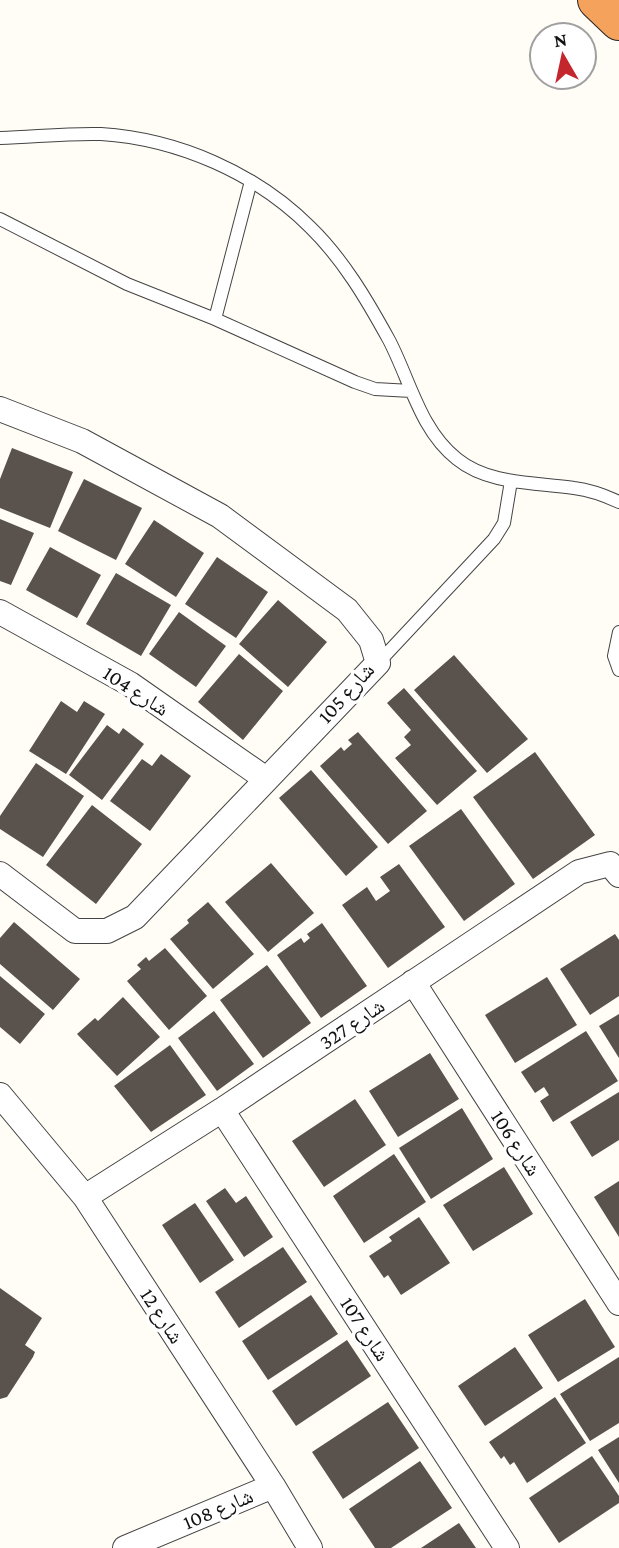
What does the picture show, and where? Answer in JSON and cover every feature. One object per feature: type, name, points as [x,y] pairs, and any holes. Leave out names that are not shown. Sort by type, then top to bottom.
[{"type":"highway","points":[[597,0],[619,21]]},
{"type":"street","name":"شارع 105","points":[[0,409],[82,441],[220,516],[347,610],[371,640],[378,663],[135,917],[107,931],[75,931],[0,874]]},
{"type":"street","name":"شارع 104","points":[[0,612],[130,684],[266,779]]},
{"type":"street","name":"شارع 327","points":[[85,1197],[222,1111],[579,872],[616,865]]},
{"type":"street","name":"شارع 106","points":[[413,982],[619,1303]]},
{"type":"street","name":"شارع 12","points":[[2,1101],[85,1197],[273,1486],[310,1548]]},
{"type":"street","name":"شارع 107","points":[[222,1111],[507,1548]]},
{"type":"street","name":"شارع 108","points":[[125,1548],[273,1486]]},
{"type":"lane","points":[[0,138],[72,134],[129,137],[190,153],[251,181],[301,219],[334,253],[355,282],[390,342],[411,391],[440,445],[459,461],[480,473],[511,481],[575,488],[619,502]]},
{"type":"lane","points":[[215,319],[251,181]]},
{"type":"lane","points":[[0,219],[127,284],[215,319],[355,382],[375,389],[411,391]]},
{"type":"lane","points":[[378,663],[494,539],[504,523],[511,481]]},
{"type":"lane","points":[[619,632],[614,656],[619,670]]},
{"type":"building","points":[[12,448],[73,472],[50,528],[0,508],[0,479]]},
{"type":"building","points":[[84,479],[142,508],[116,560],[58,531]]},
{"type":"building","points":[[0,519],[34,533],[11,585],[0,581]]},
{"type":"building","points":[[154,520],[204,553],[176,597],[125,564]]},
{"type":"building","points":[[50,547],[101,575],[77,618],[26,590]]},
{"type":"building","points":[[217,557],[268,592],[236,638],[185,604]]},
{"type":"building","points":[[116,573],[171,605],[141,656],[86,624]]},
{"type":"building","points":[[278,600],[327,642],[288,687],[239,644]]},
{"type":"building","points":[[179,612],[226,646],[196,687],[149,654]]},
{"type":"building","points":[[239,654],[283,691],[243,740],[198,702]]},
{"type":"building","points":[[454,655],[528,739],[487,773],[414,690]]},
{"type":"building","points":[[404,688],[477,771],[437,805],[395,758],[411,745],[404,737],[411,730],[387,703]]},
{"type":"building","points":[[61,701],[77,712],[84,701],[105,714],[66,774],[29,751]]},
{"type":"building","points":[[107,725],[119,734],[123,728],[144,744],[102,800],[69,775]]},
{"type":"building","points":[[358,732],[427,811],[388,844],[320,766],[341,747],[344,751],[352,744],[348,740]]},
{"type":"building","points":[[535,752],[595,835],[533,879],[473,797]]},
{"type":"building","points":[[161,754],[191,776],[150,831],[110,801],[142,759],[152,766]]},
{"type":"building","points":[[36,763],[84,796],[43,857],[0,829],[0,816]]},
{"type":"building","points":[[311,770],[378,847],[346,876],[279,798]]},
{"type":"building","points":[[92,805],[142,844],[96,904],[46,865]]},
{"type":"building","points":[[461,809],[515,884],[464,921],[409,846]]},
{"type":"building","points":[[271,863],[314,913],[268,952],[225,902]]},
{"type":"building","points":[[399,864],[445,927],[388,968],[342,905],[367,887],[376,901],[390,891],[380,877]]},
{"type":"building","points":[[208,902],[254,954],[213,989],[170,939]]},
{"type":"building","points":[[14,922],[80,979],[53,1010],[0,964],[0,938]]},
{"type":"building","points":[[322,923],[367,986],[321,1018],[277,955],[301,938],[304,943],[310,938],[307,934]]},
{"type":"building","points":[[615,934],[619,940],[619,996],[590,1015],[560,969]]},
{"type":"building","points":[[165,948],[207,996],[169,1030],[127,981],[141,969],[137,965],[146,957],[149,961]]},
{"type":"building","points":[[267,965],[311,1023],[263,1058],[220,1000]]},
{"type":"building","points":[[0,976],[45,1014],[20,1044],[0,1027]]},
{"type":"building","points":[[547,977],[577,1025],[515,1063],[485,1015]]},
{"type":"building","points":[[123,997],[160,1037],[117,1076],[77,1034],[95,1018],[98,1021]]},
{"type":"building","points":[[214,1011],[254,1064],[217,1091],[178,1038]]},
{"type":"building","points":[[619,1014],[619,1058],[599,1026]]},
{"type":"building","points":[[586,1031],[618,1081],[553,1122],[540,1101],[549,1095],[544,1087],[535,1093],[521,1072]]},
{"type":"building","points":[[170,1045],[206,1095],[151,1132],[114,1086]]},
{"type":"building","points":[[430,1053],[459,1099],[398,1137],[369,1091]]},
{"type":"building","points":[[619,1092],[619,1140],[592,1157],[570,1122]]},
{"type":"building","points":[[355,1099],[386,1145],[324,1187],[292,1141]]},
{"type":"building","points":[[462,1108],[493,1159],[431,1199],[399,1148]]},
{"type":"building","points":[[394,1154],[426,1202],[364,1243],[333,1196]]},
{"type":"building","points":[[504,1167],[533,1214],[473,1251],[443,1205]]},
{"type":"building","points":[[619,1181],[619,1237],[594,1197]]},
{"type":"building","points":[[225,1188],[236,1203],[246,1196],[273,1237],[244,1257],[206,1201]]},
{"type":"building","points":[[195,1203],[234,1260],[200,1283],[162,1225]]},
{"type":"building","points":[[419,1217],[450,1263],[401,1295],[388,1275],[384,1278],[369,1256],[392,1241],[389,1237]]},
{"type":"building","points":[[283,1247],[307,1282],[239,1328],[215,1292]]},
{"type":"building","points":[[0,1288],[42,1318],[25,1345],[35,1352],[33,1357],[7,1397],[0,1399]]},
{"type":"building","points":[[311,1295],[338,1334],[268,1380],[242,1341]]},
{"type":"building","points":[[585,1299],[615,1347],[558,1382],[528,1335]]},
{"type":"building","points":[[347,1340],[371,1376],[296,1426],[272,1391]]},
{"type":"building","points":[[515,1347],[543,1388],[485,1426],[458,1386]]},
{"type":"building","points":[[619,1357],[619,1423],[590,1441],[560,1394]]},
{"type":"building","points":[[555,1397],[586,1443],[527,1483],[514,1462],[510,1465],[504,1456],[501,1459],[489,1442]]},
{"type":"building","points":[[388,1402],[419,1448],[343,1499],[312,1452]]},
{"type":"building","points":[[619,1437],[619,1483],[598,1450]]},
{"type":"building","points":[[592,1456],[619,1496],[619,1503],[559,1543],[529,1498]]},
{"type":"building","points":[[420,1461],[452,1508],[391,1548],[375,1548],[349,1509]]},
{"type":"building","points":[[459,1523],[476,1548],[421,1548]]}]
